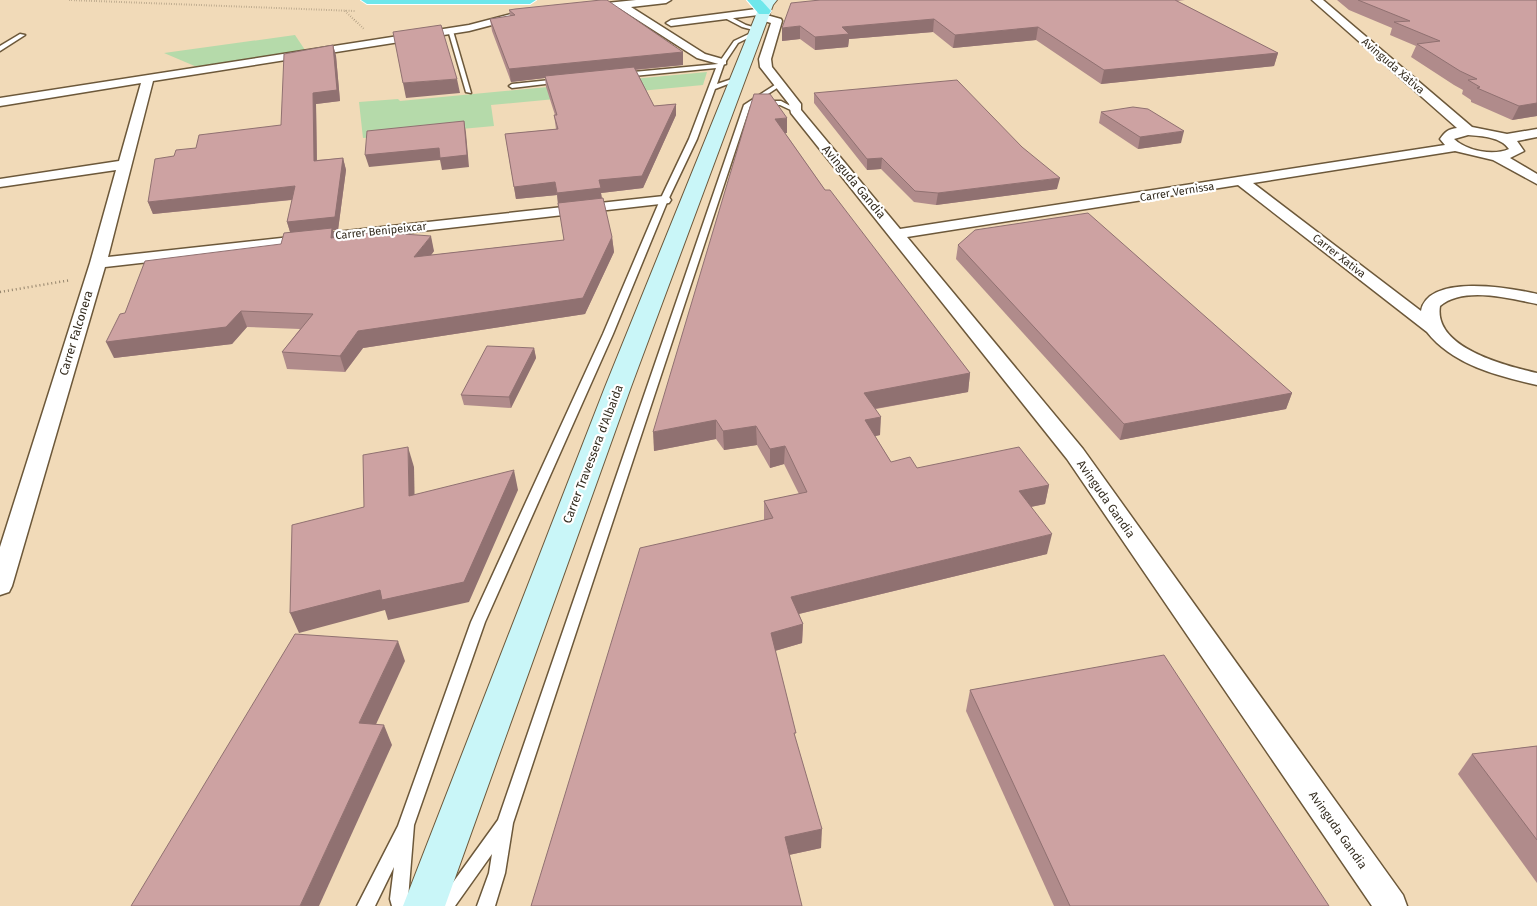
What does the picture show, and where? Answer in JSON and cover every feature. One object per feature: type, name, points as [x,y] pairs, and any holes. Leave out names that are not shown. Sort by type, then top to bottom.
[{"type":"highway","points":[[363,5],[530,0]]},
{"type":"highway","points":[[753,0],[763,13]]},
{"type":"main road","name":"Carrer Travessera d'Albaida","points":[[424,906],[566,525],[728,80],[763,13]]},
{"type":"street","points":[[576,9],[624,2],[666,0]]},
{"type":"street","name":"Avinguda Xàtiva","points":[[1317,0],[1468,131]]},
{"type":"street","points":[[624,2],[694,52],[711,60],[728,80]]},
{"type":"street","points":[[671,23],[763,13]]},
{"type":"street","name":"Avinguda Gandia","points":[[763,13],[777,21],[765,62],[766,67],[796,104],[795,110],[898,234],[1075,454],[1392,906]]},
{"type":"street","points":[[0,101],[450,31],[532,14]]},
{"type":"street","name":"Carrer Falconera","points":[[0,586],[96,270],[148,78]]},
{"type":"street","points":[[1468,131],[1504,139],[1513,144],[1517,151],[1506,156],[1474,153],[1456,147],[1447,139],[1448,136],[1468,131]]},
{"type":"street","points":[[1504,139],[1537,134]]},
{"type":"street","name":"Carrer Vernissa","points":[[898,234],[1243,182],[1456,147]]},
{"type":"street","points":[[1496,156],[1537,180]]},
{"type":"street","points":[[0,183],[126,164]]},
{"type":"street","name":"Carrer Xativa","points":[[1243,182],[1465,355],[1514,375]]},
{"type":"street","name":"Carrer Benipeixcar","points":[[96,270],[664,200]]},
{"type":"street","points":[[1435,330],[1429,316],[1432,304],[1444,296],[1464,291],[1489,291],[1518,294],[1537,299]]},
{"type":"street","points":[[1518,294],[1537,292]]},
{"type":"street","points":[[1514,375],[1537,379]]},
{"type":"street","points":[[1514,375],[1537,391]]},
{"type":"lane","points":[[725,16],[744,26],[763,13]]},
{"type":"lane","points":[[486,906],[497,873],[505,823],[728,80],[736,42],[763,13]]},
{"type":"lane","points":[[450,31],[469,92]]},
{"type":"lane","points":[[0,49],[22,35]]},
{"type":"lane","points":[[611,76],[728,80],[780,84]]},
{"type":"lane","points":[[512,86],[572,80]]},
{"type":"lane","points":[[728,80],[795,110]]},
{"type":"lane","points":[[366,906],[406,825],[478,622],[568,426],[664,200],[693,139],[728,80]]},
{"type":"lane","points":[[444,906],[505,823]]},
{"type":"lane","points":[[401,906],[399,899],[406,825]]},
{"type":"path","points":[[69,0],[173,5],[363,5]]},
{"type":"path","points":[[173,5],[178,2]]},
{"type":"path","points":[[0,292],[96,270]]},
{"type":"green space","points":[[295,35],[305,50],[197,67],[164,53]]},
{"type":"green space","points":[[707,72],[703,85],[491,105],[494,126],[363,138],[359,102],[398,99],[400,101]]},
{"type":"building","points":[[607,0],[683,52],[509,69],[490,19],[515,15],[509,10]]},
{"type":"building","points":[[820,0],[1175,0],[1278,53],[1104,70],[1038,27],[955,35],[934,19],[842,27],[849,34],[815,37],[800,26],[782,28],[791,3]]},
{"type":"building","points":[[1358,0],[1537,0],[1537,103],[1519,106],[1477,88],[1480,87],[1468,80],[1477,79],[1460,71],[1417,44],[1440,41],[1394,22],[1410,21]]},
{"type":"building","points":[[441,25],[457,79],[403,83],[393,32]]},
{"type":"building","points":[[333,45],[337,90],[313,93],[314,161],[343,158],[335,217],[287,222],[295,186],[148,202],[155,159],[174,156],[176,150],[196,148],[199,135],[281,125],[284,54]]},
{"type":"building","points":[[634,67],[654,106],[676,104],[642,176],[599,180],[601,188],[557,193],[555,182],[514,187],[505,134],[558,129],[554,115],[557,115],[545,76]]},
{"type":"building","points":[[957,80],[1022,147],[1060,178],[938,193],[915,191],[882,158],[867,159],[814,93]]},
{"type":"building","points":[[754,94],[770,94],[787,118],[775,119],[825,190],[830,190],[970,373],[864,393],[881,417],[865,420],[891,462],[910,457],[917,468],[1019,447],[1049,485],[1019,491],[1052,534],[791,597],[803,624],[771,633],[796,733],[794,733],[822,829],[785,837],[802,906],[531,906],[640,548],[773,518],[764,501],[807,492],[785,446],[770,449],[756,426],[723,431],[716,420],[653,432]]},
{"type":"building","points":[[1133,107],[1148,109],[1184,131],[1140,137],[1101,112]]},
{"type":"building","points":[[464,121],[467,155],[440,158],[439,148],[365,155],[367,131]]},
{"type":"building","points":[[603,198],[612,237],[583,298],[358,331],[340,356],[282,352],[313,314],[241,311],[226,327],[106,342],[120,314],[125,313],[145,261],[281,244],[284,233],[332,228],[331,238],[376,232],[431,236],[414,257],[564,240],[558,203]]},
{"type":"building","points":[[1088,213],[1292,393],[1124,424],[958,245],[975,230]]},
{"type":"building","points":[[487,346],[534,348],[509,397],[461,395]]},
{"type":"building","points":[[408,447],[409,496],[514,470],[464,582],[382,600],[380,590],[290,613],[292,525],[364,507],[363,455]]},
{"type":"building","points":[[295,634],[398,641],[359,723],[384,725],[300,906],[131,906]]},
{"type":"building","points":[[1164,655],[1329,906],[1070,906],[970,690]]},
{"type":"building","points":[[1537,746],[1537,840],[1472,754]]}]
